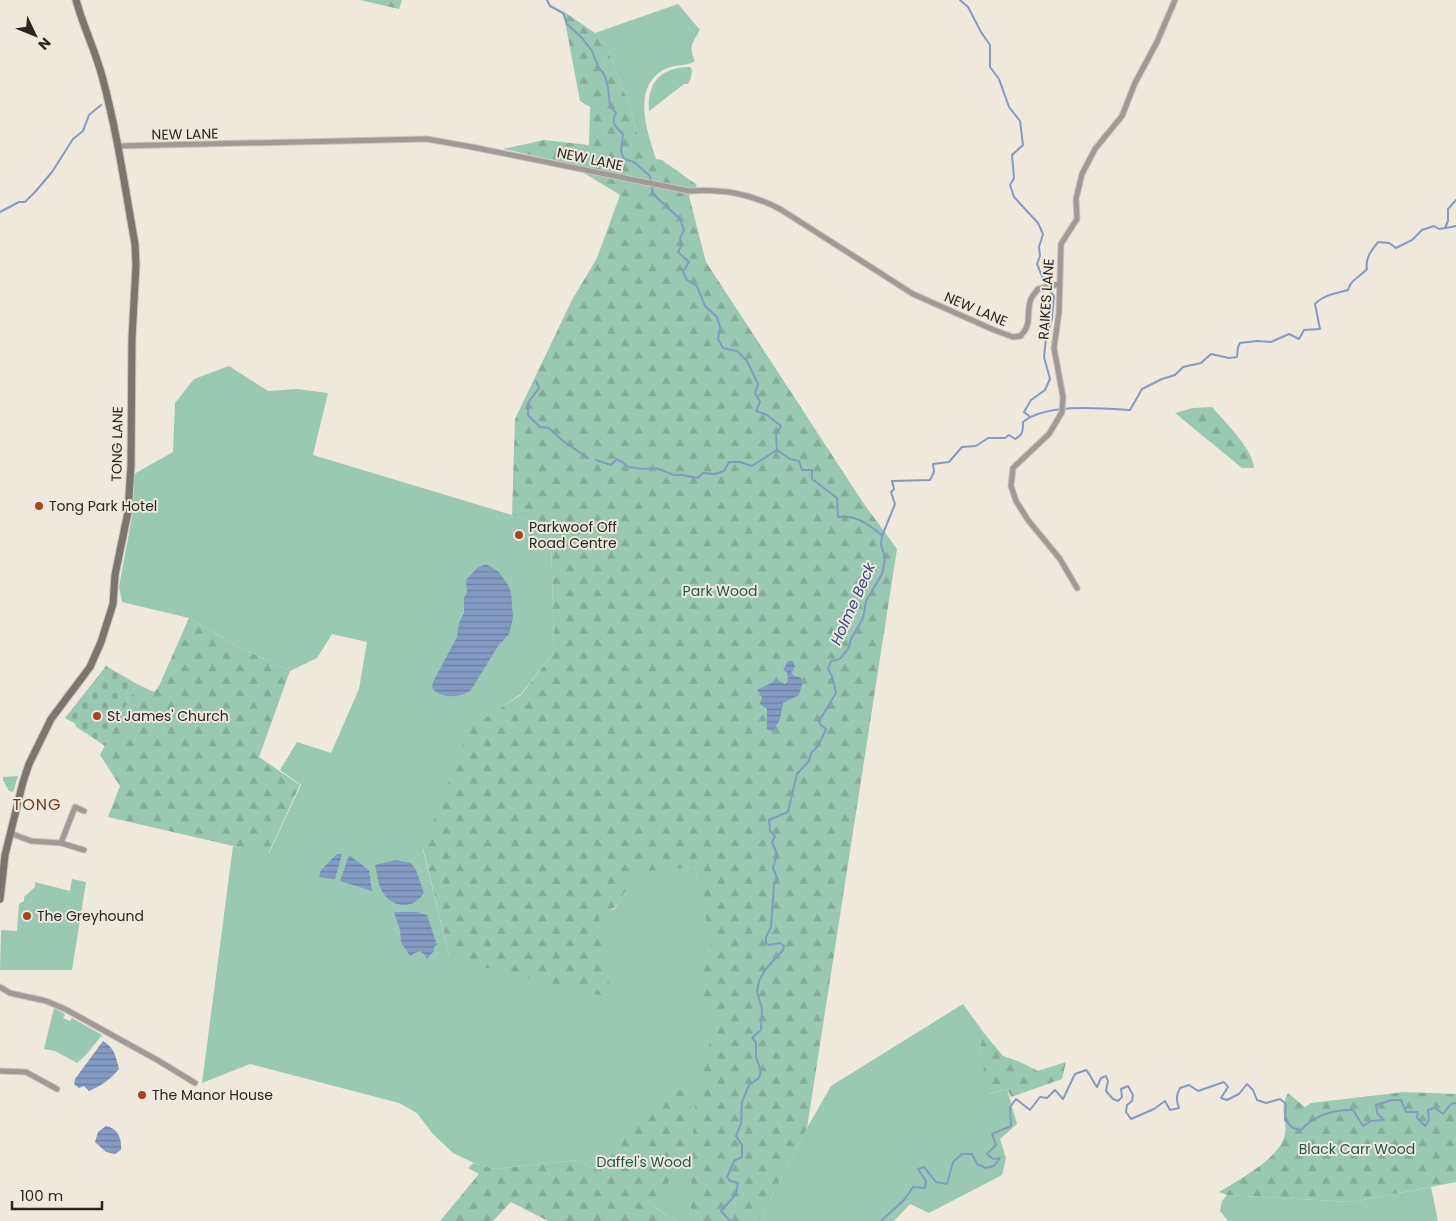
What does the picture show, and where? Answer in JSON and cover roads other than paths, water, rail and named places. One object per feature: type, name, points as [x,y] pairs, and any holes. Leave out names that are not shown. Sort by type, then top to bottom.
[{"type":"street","name":"TONG LANE","points":[[0,899],[5,855],[23,782],[37,747],[55,713],[90,667],[101,642],[113,604],[116,575],[128,512],[131,465],[135,244],[118,146],[101,73],[82,23],[76,0]]},
{"type":"street","name":"RAIKES LANE","points":[[1077,588],[1060,559],[1028,520],[1016,501],[1012,486],[1013,468],[1049,434],[1062,412],[1063,406],[1054,348],[1059,312],[1061,244],[1077,220],[1076,199],[1082,174],[1095,149],[1122,116],[1175,0]]},
{"type":"street","name":"NEW LANE","points":[[118,146],[427,139],[689,191],[724,190],[766,202],[913,294],[1013,337],[1022,335],[1026,331],[1030,299],[1038,289],[1059,284]]},
{"type":"street","points":[[61,843],[75,807],[84,811]]},
{"type":"street","points":[[10,833],[31,841],[61,843],[84,850]]},
{"type":"street","points":[[0,987],[10,993],[46,1001],[65,1008],[195,1083]]},
{"type":"street","points":[[0,1071],[26,1072],[57,1089]]},
{"type":"water","points":[[488,565],[499,572],[511,592],[513,618],[509,634],[498,646],[471,690],[462,695],[445,696],[432,688],[433,682],[457,637],[459,623],[464,613],[464,598],[467,592],[466,580],[477,568]]},
{"type":"water","points":[[788,661],[793,661],[795,667],[791,672],[794,676],[800,677],[803,682],[799,695],[783,703],[780,719],[773,732],[767,729],[767,709],[760,704],[762,696],[757,690],[777,680],[785,684],[788,681],[787,672],[783,670]]},
{"type":"water","points":[[337,854],[342,854],[335,879],[319,877],[321,870]]},
{"type":"water","points":[[349,855],[369,870],[372,891],[340,881]]},
{"type":"water","points":[[396,860],[411,863],[416,870],[424,893],[415,902],[410,904],[404,905],[393,902],[383,893],[379,883],[375,865]]},
{"type":"water","points":[[394,912],[417,912],[427,915],[437,945],[427,959],[419,951],[410,956],[401,942],[400,930]]},
{"type":"water","points":[[103,1041],[107,1043],[116,1056],[119,1069],[109,1079],[89,1091],[84,1086],[79,1088],[74,1084],[75,1079]]},
{"type":"water","points":[[106,1126],[114,1129],[120,1138],[121,1150],[115,1154],[106,1152],[95,1142],[98,1132]]},
{"type":"waterway","points":[[547,0],[550,6],[563,13],[567,24],[592,51],[598,66],[605,76],[610,106],[616,113],[614,122],[623,134],[621,151],[624,159],[634,162],[650,176],[653,194],[680,219],[684,230],[680,238],[682,244],[678,252],[689,262],[683,272],[687,280],[697,286],[705,306],[717,317],[720,327],[718,339],[723,348],[737,351],[747,361],[758,384],[755,393],[760,402],[756,411],[767,415],[781,426],[776,435],[777,450],[790,459],[799,461],[802,470],[812,470],[812,479],[837,498],[838,517],[857,519],[882,535]]},
{"type":"waterway","points":[[960,0],[968,7],[990,45],[990,67],[999,79],[1009,107],[1020,121],[1023,145],[1012,155],[1014,178],[1010,185],[1014,197],[1038,223],[1043,234],[1037,264],[1046,286],[1054,296],[1052,319],[1046,338],[1044,357],[1050,379],[1045,390],[1031,400],[1024,412],[1029,416]]},
{"type":"waterway","points":[[0,212],[19,202],[25,202],[35,192],[52,172],[73,139],[83,131],[89,115],[101,105]]},
{"type":"waterway","name":"Holme Beck","points":[[730,1221],[721,1211],[736,1194],[738,1183],[730,1181],[727,1177],[734,1161],[742,1157],[742,1145],[736,1136],[741,1123],[742,1102],[749,1085],[759,1078],[761,1071],[756,1057],[756,1042],[752,1038],[761,1030],[762,1009],[757,992],[759,981],[765,970],[783,950],[784,946],[780,943],[769,945],[766,943],[766,937],[771,927],[774,885],[778,880],[773,868],[777,854],[772,842],[775,836],[770,831],[769,820],[788,812],[797,774],[809,761],[811,753],[818,746],[826,729],[819,721],[836,693],[832,676],[828,669],[831,661],[842,657],[849,647],[851,639],[863,618],[866,601],[882,574],[885,559],[881,544],[882,536],[895,504],[891,492],[894,489],[892,481],[930,480],[934,472],[933,464],[949,462],[962,447],[976,446],[988,438],[1005,438],[1009,435],[1015,439],[1022,432],[1023,422],[1033,416],[1059,409],[1074,408],[1130,410],[1142,389],[1175,375],[1183,367],[1201,363],[1211,354],[1229,358],[1237,357],[1240,343],[1271,342],[1289,334],[1299,339],[1304,330],[1320,329],[1315,304],[1326,296],[1348,290],[1353,281],[1367,269],[1368,258],[1378,242],[1389,243],[1396,248],[1412,240],[1422,230],[1434,226],[1439,229],[1445,228],[1448,221],[1448,209],[1456,200]]},
{"type":"waterway","points":[[1446,228],[1456,226]]},
{"type":"waterway","points":[[536,381],[539,388],[528,403],[528,415],[540,427],[549,428],[563,441],[588,458]]},
{"type":"waterway","points":[[596,460],[611,465],[617,459],[629,467],[642,469],[656,468],[674,475],[698,478],[703,473],[715,474],[724,471],[729,462],[740,462],[752,466],[777,450]]},
{"type":"waterway","points":[[881,1221],[904,1200],[913,1187],[925,1188],[926,1181],[918,1169],[924,1167],[936,1182],[947,1184],[953,1162],[962,1154],[972,1154],[977,1164],[986,1168],[994,1166],[1000,1158],[993,1159],[987,1154],[996,1145],[992,1134],[1011,1126],[1010,1107],[1016,1099],[1030,1110],[1040,1097],[1047,1098],[1055,1090],[1063,1099],[1075,1074],[1086,1070],[1097,1087],[1101,1078],[1106,1076],[1108,1081],[1106,1091],[1113,1099],[1118,1101],[1122,1097],[1121,1089],[1128,1086],[1133,1095],[1132,1101],[1127,1105],[1126,1112],[1131,1119],[1154,1109],[1165,1101],[1170,1110],[1179,1108],[1177,1098],[1180,1088],[1189,1085],[1198,1091],[1224,1082],[1228,1087],[1221,1098],[1227,1100],[1239,1094],[1247,1084],[1253,1090],[1257,1100],[1266,1103],[1280,1099],[1286,1104],[1285,1120],[1293,1128],[1301,1130],[1318,1117],[1338,1111],[1353,1110],[1363,1126],[1371,1121],[1384,1120],[1377,1113],[1376,1105],[1392,1100],[1401,1100],[1406,1112],[1418,1112],[1417,1118],[1425,1126],[1429,1120],[1428,1110],[1435,1108],[1443,1114],[1451,1104],[1456,1103]]},
{"type":"place","name":"Tong Park Hotel","points":[[39,506]]},
{"type":"place","name":"Parkwoof Off Road Centre","points":[[519,535]]},
{"type":"place","name":"St James' Church","points":[[97,716]]},
{"type":"place","name":"The Greyhound","points":[[27,916]]},
{"type":"place","name":"The Manor House","points":[[142,1095]]},
{"type":"district","name":"TONG","points":[[37,804]]},
{"type":"park label","name":"Park Wood","points":[[720,591]]},
{"type":"park label","name":"Black Carr Wood","points":[[1357,1149]]},
{"type":"park label","name":"Daffel's Wood","points":[[644,1162]]}]
